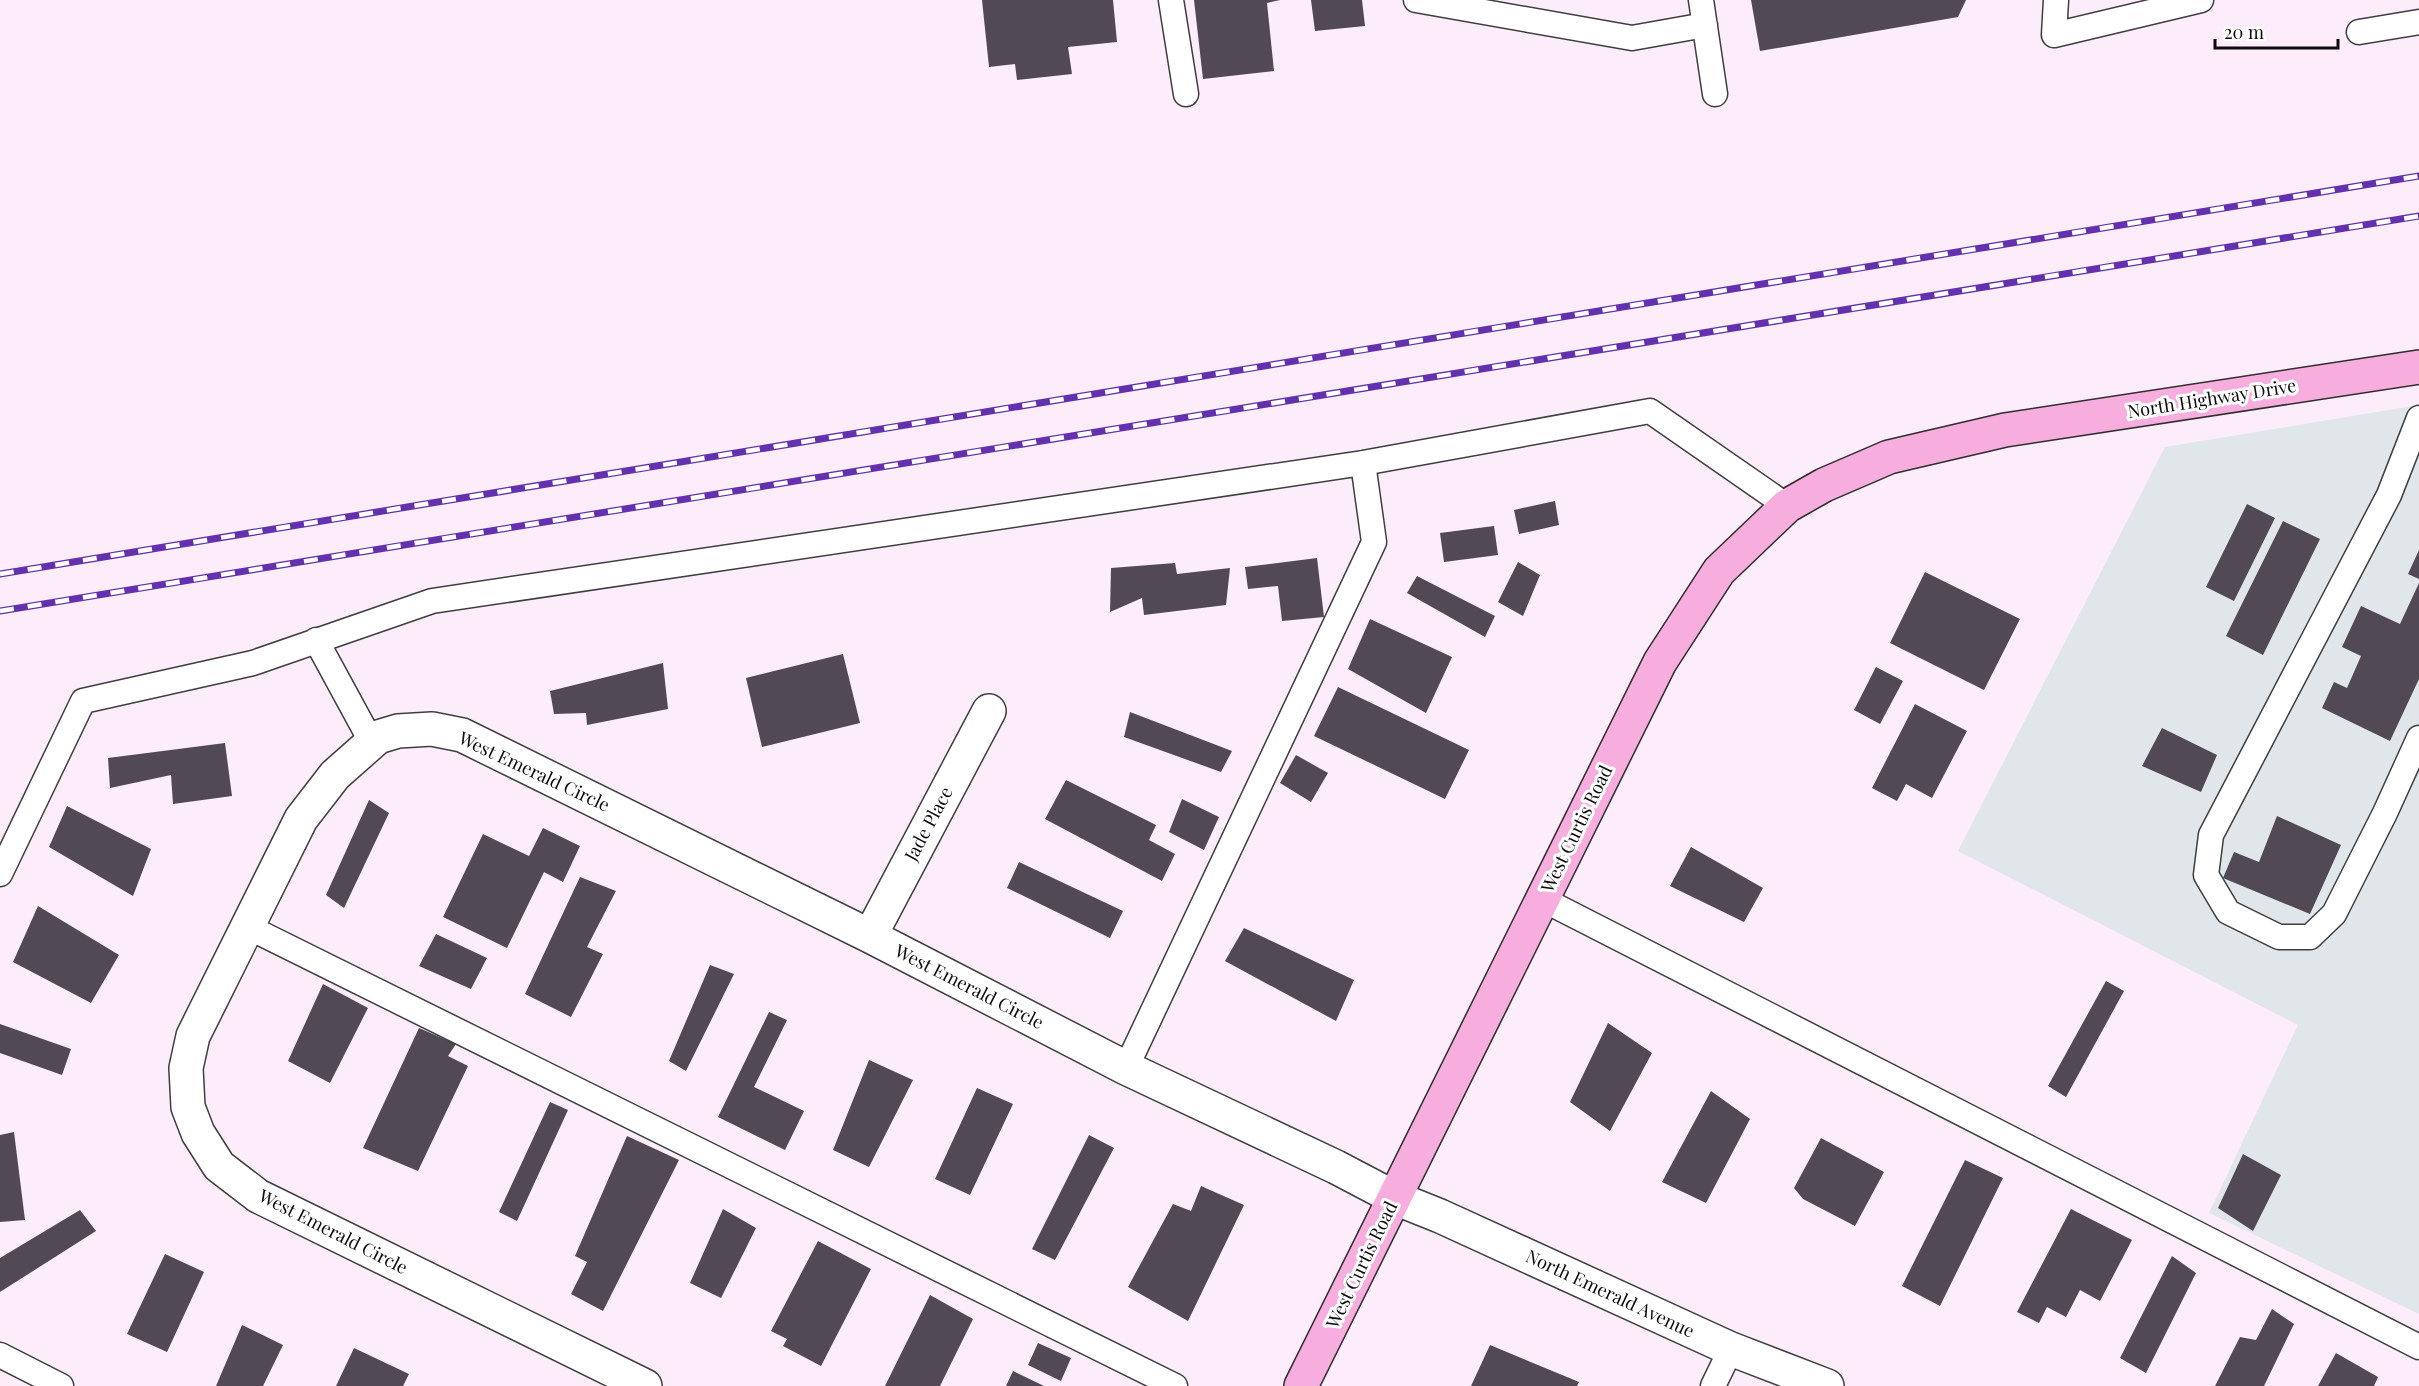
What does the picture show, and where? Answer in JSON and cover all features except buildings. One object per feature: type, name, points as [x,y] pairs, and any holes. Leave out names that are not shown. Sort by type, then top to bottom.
[{"type":"street","name":"North Highway Drive","points":[[2005,430],[2419,367]]},
{"type":"street","name":"West Curtis Road","points":[[1301,1386],[1660,662],[1719,571],[1787,506],[1824,485],[1889,457],[2005,430]]},
{"type":"street","name":"Jade Place","points":[[870,936],[989,711]]},
{"type":"street","name":"West Emerald Circle","points":[[645,1386],[258,1196],[219,1166],[198,1133],[188,1107],[186,1068],[193,1036],[301,819],[335,775],[378,737],[398,731],[432,729],[462,735],[870,936],[1126,1068],[1336,1167],[1395,1198]]},
{"type":"street","name":"North Emerald Avenue","points":[[1395,1198],[1440,1216],[1731,1349],[1827,1386]]},
{"type":"lane","points":[[1171,0],[1186,94]]},
{"type":"lane","points":[[1416,0],[1632,38],[1705,25]]},
{"type":"lane","points":[[1701,0],[1715,94]]},
{"type":"lane","points":[[2056,0],[2054,35],[2201,0]]},
{"type":"lane","points":[[2359,32],[2419,22]]},
{"type":"lane","points":[[0,874],[83,701],[253,663],[432,601],[1363,463],[1650,411],[1787,506]]},
{"type":"lane","points":[[2419,418],[2389,495],[2211,835],[2206,875],[2228,912],[2279,937],[2310,937],[2334,915],[2385,813],[2419,738]]},
{"type":"lane","points":[[1126,1068],[1374,542],[1363,463]]},
{"type":"lane","points":[[316,640],[372,743]]},
{"type":"lane","points":[[1542,899],[2419,1347]]},
{"type":"lane","points":[[246,926],[1175,1386]]},
{"type":"lane","points":[[1713,1386],[1731,1349]]},
{"type":"lane","points":[[0,1355],[61,1386]]},
{"type":"shaded area","points":[[2419,405],[2419,1314],[2209,1213],[2298,1025],[1958,851],[2165,447]]},
{"type":"railway","points":[[0,574],[2419,176]]},
{"type":"railway","points":[[0,611],[2419,216]]}]
